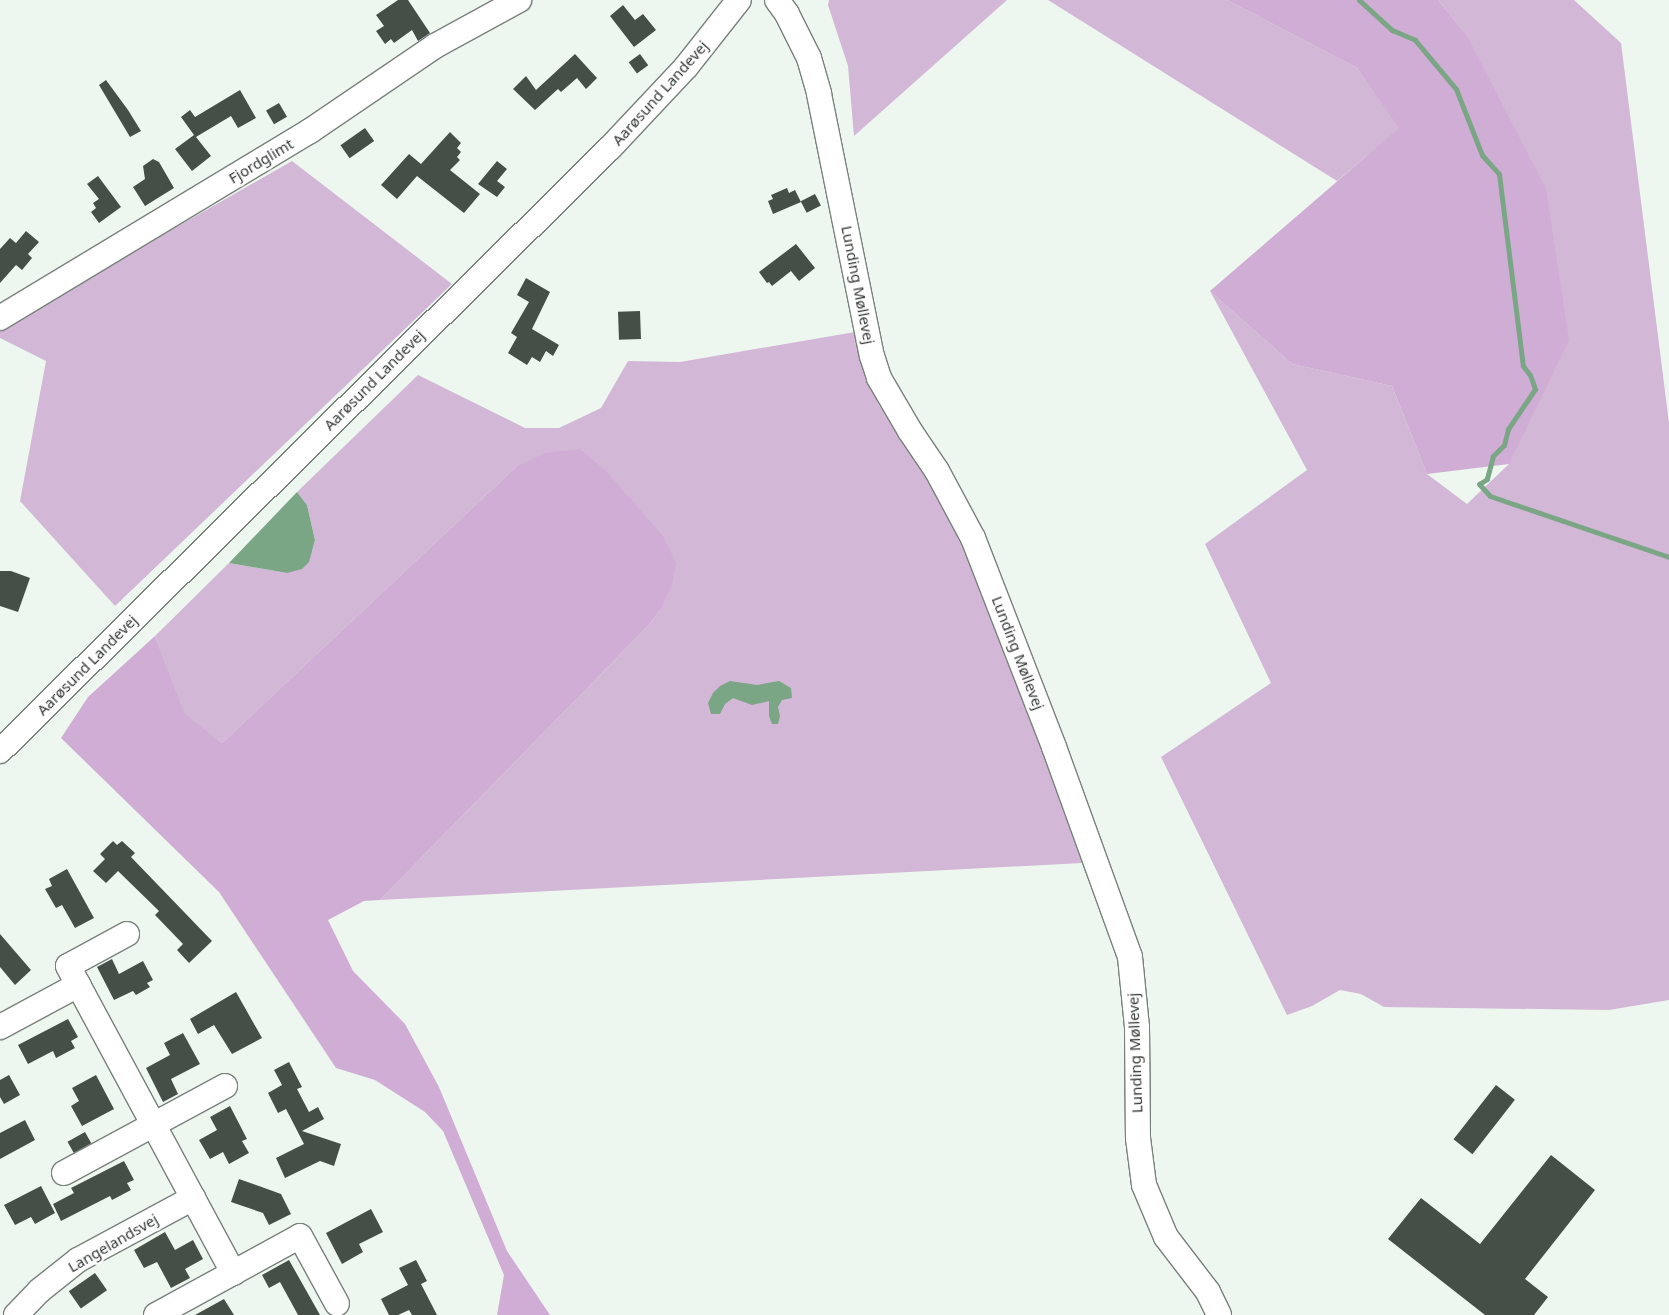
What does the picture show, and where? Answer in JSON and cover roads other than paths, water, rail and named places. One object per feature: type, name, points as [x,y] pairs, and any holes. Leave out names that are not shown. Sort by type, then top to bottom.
[{"type":"street","name":"Fjordglimt","points":[[0,318],[310,131],[435,46],[519,0]]},
{"type":"street","name":"Aarøsund Landevej","points":[[0,751],[609,149],[686,67],[739,0]]},
{"type":"street","name":"Lunding Møllevej","points":[[777,0],[787,14],[806,50],[819,94],[867,333],[879,378],[910,432],[937,470],[973,538],[1054,747],[1130,957],[1138,1027],[1138,1138],[1144,1185],[1166,1237],[1208,1292],[1219,1315]]},
{"type":"street","points":[[127,934],[68,966],[233,1273]]},
{"type":"street","points":[[0,1027],[78,985]]},
{"type":"street","points":[[64,1173],[225,1086]]},
{"type":"street","name":"Langelandsvej","points":[[16,1315],[39,1291],[78,1260],[193,1198]]},
{"type":"street","points":[[156,1315],[300,1236],[337,1304]]},
{"type":"waterway","points":[[1359,0],[1392,30],[1415,40],[1456,89],[1482,155],[1499,174],[1523,366],[1530,375],[1535,389],[1508,429],[1504,445],[1493,456],[1487,479],[1479,484],[1490,496],[1669,557]]}]
